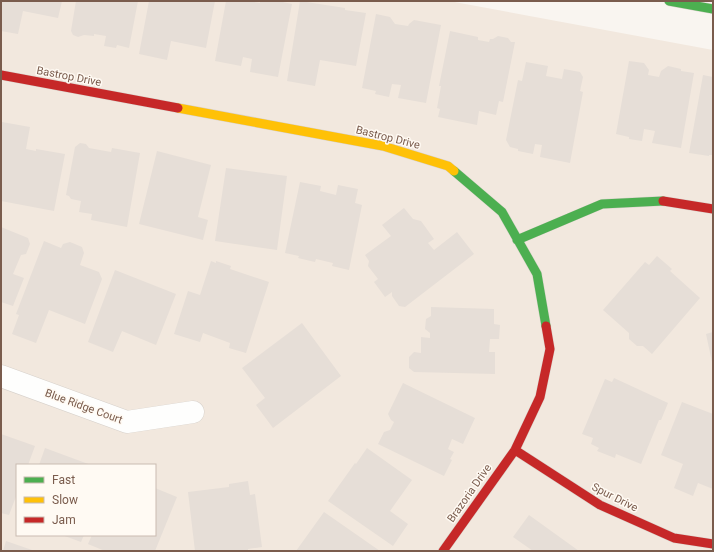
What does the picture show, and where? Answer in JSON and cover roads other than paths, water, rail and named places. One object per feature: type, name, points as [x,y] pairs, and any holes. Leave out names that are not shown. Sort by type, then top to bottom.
[{"type":"street","points":[[669,1],[713,9]]},
{"type":"street","name":"Bastrop Drive","points":[[1,75],[383,146],[448,166],[502,212],[537,274],[550,349],[540,397],[515,450]]},
{"type":"street","points":[[518,240],[602,204],[667,201],[713,209]]},
{"type":"street","name":"Blue Ridge Court","points":[[1,376],[127,422],[193,412]]},
{"type":"street","name":"Spur Drive","points":[[515,450],[600,505],[674,538],[713,544]]},
{"type":"street","name":"Brazoria Drive","points":[[443,551],[515,450]]}]
